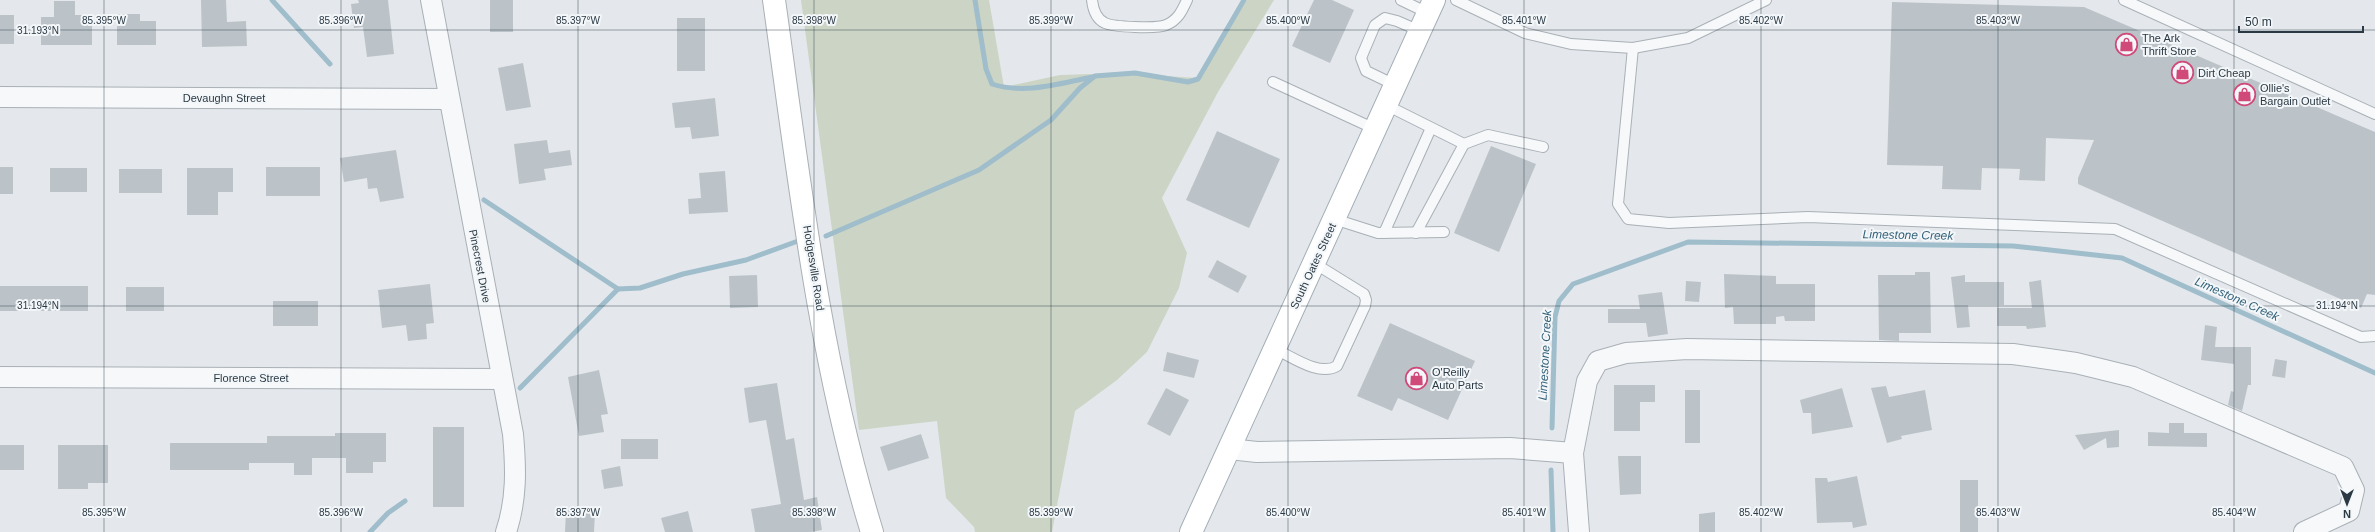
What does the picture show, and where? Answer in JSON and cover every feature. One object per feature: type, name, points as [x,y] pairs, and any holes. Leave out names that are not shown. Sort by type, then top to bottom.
[{"type":"main road","name":"Hodgesville Road","points":[[774,0],[829,357],[841,419],[872,532]]},
{"type":"main road","name":"South Oates Street","points":[[1191,532],[1428,15]]},
{"type":"street","name":"Pinecrest Drive","points":[[431,0],[513,434],[516,478],[515,498],[506,532]]},
{"type":"street","name":"Devaughn Street","points":[[0,97],[449,99]]},
{"type":"street","points":[[1580,532],[1573,453],[1587,381],[1598,361],[1626,353],[1687,349],[2013,354],[2076,363],[2133,376],[2343,467],[2354,490],[2350,511],[2304,532]]},
{"type":"street","name":"Florence Street","points":[[0,377],[502,379]]},
{"type":"street","points":[[1229,449],[1257,452],[1510,448],[1573,453]]},
{"type":"lane","points":[[1092,0],[1097,16],[1105,23],[1153,28],[1166,25],[1179,16],[1187,0]]},
{"type":"lane","points":[[1401,0],[1428,15]]},
{"type":"lane","points":[[1456,0],[1525,33],[1571,44],[1633,48],[1688,38],[1766,0]]},
{"type":"lane","points":[[2124,0],[2375,114]]},
{"type":"lane","points":[[1395,85],[1366,71],[1362,66],[1360,58],[1375,25],[1385,18],[1396,20],[1428,15]]},
{"type":"lane","points":[[1633,48],[1618,204],[1628,219],[1669,223],[1808,217],[2115,229],[2361,337],[2375,336]]},
{"type":"lane","points":[[1273,82],[1375,129]]},
{"type":"lane","points":[[1386,105],[1464,144]]},
{"type":"lane","points":[[1384,233],[1431,128]]},
{"type":"lane","points":[[1416,233],[1464,144],[1488,134],[1543,147]]},
{"type":"lane","points":[[1334,219],[1384,233],[1444,232]]},
{"type":"lane","points":[[1275,349],[1316,368],[1332,369],[1337,366],[1365,306],[1366,300],[1364,294],[1314,263]]},
{"type":"green space","points":[[801,0],[989,0],[1004,87],[1060,75],[1122,73],[1196,78],[1247,0],[1274,0],[1218,92],[1162,198],[1187,253],[1179,288],[1147,352],[1117,380],[1075,411],[1052,532],[975,532],[974,527],[946,498],[937,421],[859,430]]},
{"type":"building","points":[[201,0],[226,0],[227,22],[246,21],[247,46],[202,47]]},
{"type":"building","points":[[358,0],[388,0],[394,54],[367,57],[363,27],[354,28],[351,4],[359,3]]},
{"type":"building","points":[[490,0],[513,0],[513,32],[490,32]]},
{"type":"building","points":[[1314,0],[1332,0],[1354,10],[1330,63],[1292,46]]},
{"type":"building","points":[[54,1],[75,1],[75,15],[92,15],[92,45],[41,45],[41,17],[54,17]]},
{"type":"building","points":[[1892,2],[2084,7],[2375,132],[2375,295],[2367,294],[2361,308],[2078,184],[2078,178],[2094,140],[2046,138],[2045,181],[2019,180],[2020,169],[1982,168],[1981,190],[1942,189],[1943,166],[1887,165]]},
{"type":"building","points":[[117,14],[140,14],[140,21],[156,21],[156,45],[117,45]]},
{"type":"building","points":[[0,15],[14,15],[14,44],[0,44]]},
{"type":"building","points":[[677,18],[705,18],[705,71],[677,71]]},
{"type":"building","points":[[523,63],[531,107],[506,111],[498,68]]},
{"type":"building","points":[[715,98],[719,136],[692,139],[690,127],[675,128],[672,103]]},
{"type":"building","points":[[1217,131],[1280,159],[1249,228],[1186,200]]},
{"type":"building","points":[[547,140],[549,153],[570,150],[572,165],[544,169],[546,180],[519,184],[514,144]]},
{"type":"building","points":[[1491,146],[1536,164],[1499,252],[1454,233]]},
{"type":"building","points":[[396,150],[404,198],[380,202],[377,188],[368,189],[367,178],[344,182],[340,158]]},
{"type":"building","points":[[0,167],[13,167],[13,194],[0,194]]},
{"type":"building","points":[[266,167],[320,167],[320,196],[266,196]]},
{"type":"building","points":[[50,168],[87,168],[87,192],[50,192]]},
{"type":"building","points":[[187,168],[233,168],[233,192],[218,192],[218,215],[187,215]]},
{"type":"building","points":[[119,169],[162,169],[162,193],[119,193]]},
{"type":"building","points":[[725,171],[728,212],[689,214],[688,199],[701,198],[699,173]]},
{"type":"building","points":[[1217,260],[1247,276],[1238,293],[1208,277]]},
{"type":"building","points":[[1915,272],[1930,272],[1931,333],[1899,333],[1899,341],[1879,340],[1878,275],[1915,275]]},
{"type":"building","points":[[1724,274],[1776,276],[1776,284],[1815,284],[1815,321],[1785,321],[1784,316],[1776,317],[1776,324],[1734,324],[1733,307],[1725,308]]},
{"type":"building","points":[[757,275],[758,307],[730,308],[729,276]]},
{"type":"building","points":[[1965,275],[1965,282],[2004,282],[2004,305],[1968,305],[1970,327],[1957,328],[1951,277]]},
{"type":"building","points":[[2041,280],[2046,327],[2027,329],[2026,326],[1997,326],[1997,308],[2032,308],[2029,282]]},
{"type":"building","points":[[1686,281],[1701,282],[1699,302],[1685,301]]},
{"type":"building","points":[[430,284],[434,323],[426,324],[427,339],[408,341],[406,325],[382,328],[378,290]]},
{"type":"building","points":[[0,286],[88,286],[88,311],[0,311]]},
{"type":"building","points":[[126,287],[164,287],[164,311],[126,311]]},
{"type":"building","points":[[1662,292],[1668,334],[1648,337],[1646,323],[1608,323],[1608,309],[1640,309],[1638,295]]},
{"type":"building","points":[[273,301],[318,301],[318,326],[273,326]]},
{"type":"building","name":"O'Reilly Auto Parts","points":[[1390,323],[1475,361],[1448,420],[1398,398],[1392,411],[1357,396]]},
{"type":"building","points":[[2205,325],[2217,327],[2215,347],[2251,347],[2251,385],[2248,385],[2242,411],[2228,405],[2231,391],[2234,392],[2234,364],[2201,360]]},
{"type":"building","points":[[1167,352],[1199,360],[1194,378],[1163,371]]},
{"type":"building","points":[[2275,359],[2287,361],[2285,378],[2272,376]]},
{"type":"building","points":[[599,370],[608,414],[601,415],[604,432],[579,436],[568,377]]},
{"type":"building","points":[[777,383],[786,440],[794,438],[804,500],[817,497],[822,530],[811,532],[755,532],[751,509],[781,504],[766,420],[749,423],[744,388]]},
{"type":"building","points":[[1614,385],[1655,385],[1655,402],[1640,402],[1640,431],[1614,431]]},
{"type":"building","points":[[1886,386],[1889,397],[1925,390],[1932,430],[1901,436],[1902,439],[1887,443],[1871,388]]},
{"type":"building","points":[[1166,388],[1189,400],[1170,436],[1147,424]]},
{"type":"building","points":[[1842,388],[1853,427],[1812,434],[1811,413],[1803,413],[1800,400]]},
{"type":"building","points":[[1685,390],[1700,390],[1700,443],[1685,443]]},
{"type":"building","points":[[2169,423],[2184,423],[2184,433],[2207,433],[2207,447],[2148,446],[2148,432],[2169,433]]},
{"type":"building","points":[[433,427],[464,427],[464,507],[433,507]]},
{"type":"building","points":[[2119,430],[2119,447],[2107,448],[2106,438],[2084,450],[2075,435]]},
{"type":"building","points":[[335,433],[386,433],[386,462],[373,462],[373,473],[346,473],[346,458],[312,458],[312,475],[294,475],[294,463],[249,463],[249,470],[170,470],[170,443],[267,443],[267,436],[335,436]]},
{"type":"building","points":[[921,434],[929,458],[888,471],[880,447]]},
{"type":"building","points":[[621,439],[658,439],[658,459],[621,459]]},
{"type":"building","points":[[0,445],[24,445],[24,470],[0,470]]},
{"type":"building","points":[[58,445],[108,445],[108,483],[88,483],[88,489],[58,489]]},
{"type":"building","points":[[1618,456],[1641,456],[1641,494],[1620,495]]},
{"type":"building","points":[[620,466],[623,486],[604,489],[601,470]]},
{"type":"building","points":[[1857,476],[1867,525],[1853,528],[1852,522],[1817,523],[1815,478],[1827,478],[1828,482]]},
{"type":"building","points":[[1960,480],[1978,480],[1978,532],[1960,532]]},
{"type":"building","points":[[566,510],[595,512],[594,532],[565,532]]},
{"type":"building","points":[[688,511],[693,532],[665,532],[661,518]]},
{"type":"building","points":[[1715,512],[1715,532],[1699,532],[1699,514]]},
{"type":"waterway","points":[[272,0],[330,64]]},
{"type":"waterway","points":[[975,0],[986,69],[992,84],[1004,87],[1030,88],[1055,85],[1093,77]]},
{"type":"waterway","points":[[826,236],[979,170],[1051,120],[1080,88],[1095,76],[1135,73],[1188,82],[1198,79],[1244,0]]},
{"type":"waterway","points":[[484,200],[618,289],[640,288],[683,274],[746,260],[798,241]]},
{"type":"waterway","name":"Limestone Creek","points":[[1552,428],[1555,317],[1559,301],[1573,284],[1688,242],[2013,246],[2122,258],[2375,373]]},
{"type":"waterway","points":[[520,388],[618,289]]},
{"type":"waterway","name":"Limestone Creek","points":[[1551,470],[1553,532]]},
{"type":"waterway","points":[[370,532],[388,513],[405,501]]},
{"type":"place","name":"The Ark Thrift Store","points":[[2127,44]]},
{"type":"place","name":"Dirt Cheap","points":[[2182,73]]},
{"type":"place","name":"Ollie's Bargain Outlet","points":[[2245,94]]},
{"type":"place","name":"O'Reilly Auto Parts","points":[[1416,378]]}]
